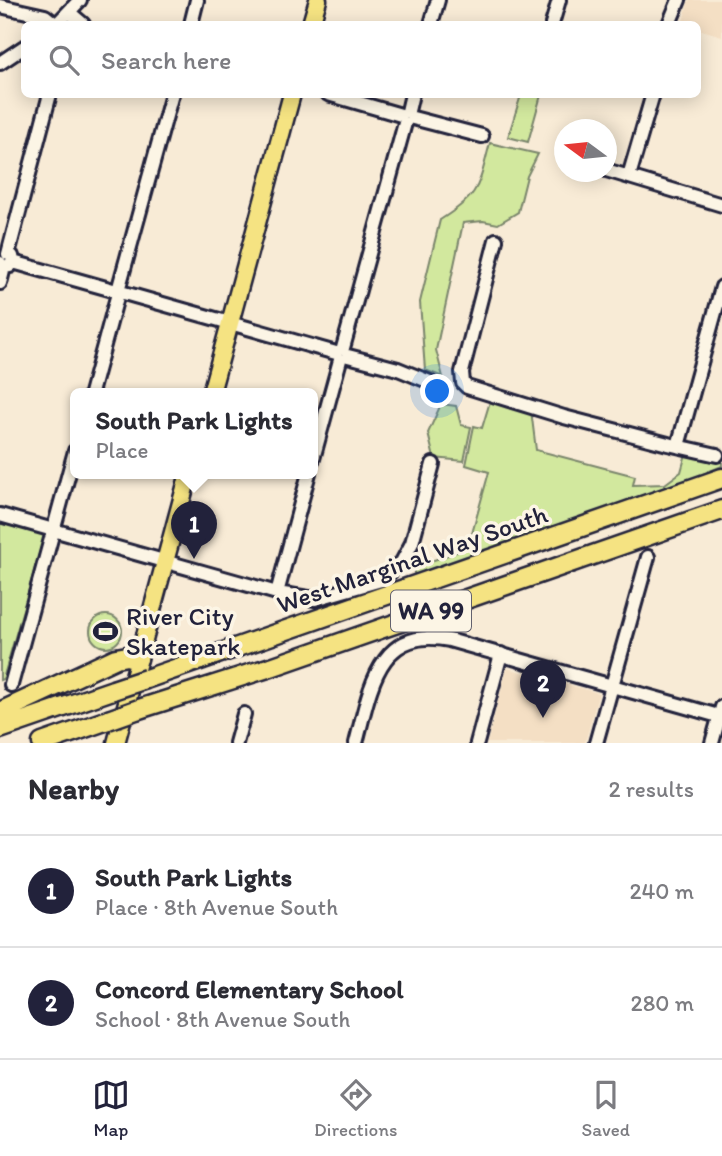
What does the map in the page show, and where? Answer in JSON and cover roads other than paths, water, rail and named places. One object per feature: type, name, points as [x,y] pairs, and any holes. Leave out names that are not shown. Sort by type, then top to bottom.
[{"type":"highway","name":"West Marginal Way South","points":[[0,729],[722,478]]},
{"type":"highway","name":"West Marginal Way South","points":[[42,743],[271,667],[722,510]]},
{"type":"highway","points":[[0,712],[116,658],[127,656],[138,659]]},
{"type":"main road","points":[[312,21],[318,0]]},
{"type":"main road","points":[[212,388],[291,98]]},
{"type":"main road","points":[[116,743],[187,479]]},
{"type":"street","points":[[60,21],[80,0]]},
{"type":"street","points":[[192,21],[197,0]]},
{"type":"street","points":[[432,21],[438,0]]},
{"type":"street","points":[[553,21],[559,0]]},
{"type":"street","points":[[670,21],[679,0]]},
{"type":"street","points":[[0,6],[45,16],[52,21]]},
{"type":"street","points":[[70,13],[79,21]]},
{"type":"street","points":[[0,63],[21,49]]},
{"type":"street","points":[[0,283],[50,98]]},
{"type":"street","points":[[92,388],[171,98]]},
{"type":"street","points":[[342,98],[482,136]]},
{"type":"street","points":[[318,441],[411,98]]},
{"type":"street","points":[[629,176],[652,98]]},
{"type":"street","points":[[617,173],[722,205]]},
{"type":"street","points":[[496,240],[462,372],[463,383],[467,387],[564,417],[718,455]]},
{"type":"street","points":[[5,261],[398,369],[430,382]]},
{"type":"street","points":[[678,446],[722,287]]},
{"type":"street","points":[[0,515],[277,593],[315,599],[381,580],[396,569],[412,543],[433,464]]},
{"type":"street","points":[[11,685],[70,470]]},
{"type":"street","points":[[277,593],[307,479]]},
{"type":"street","points":[[596,743],[648,557]]},
{"type":"street","points":[[356,743],[377,670],[390,653],[420,638],[438,638],[721,713],[712,743]]},
{"type":"street","points":[[477,743],[501,654]]},
{"type":"street","points":[[236,743],[244,714]]},
{"type":"place","name":"South Park Lights","points":[[194,559]]},
{"type":"place","name":"River City Skatepark","points":[[106,631]]},
{"type":"place","name":"Concord Elementary School","points":[[543,718]]}]
